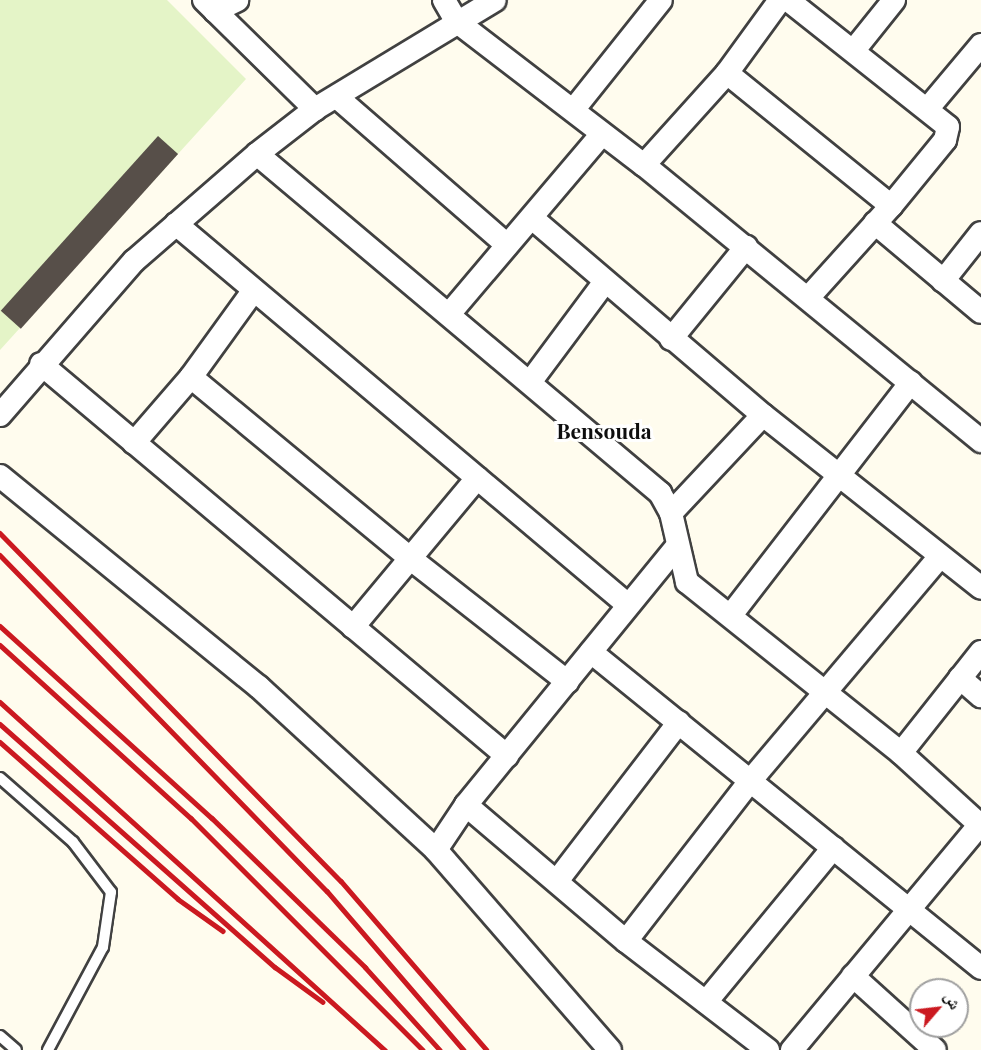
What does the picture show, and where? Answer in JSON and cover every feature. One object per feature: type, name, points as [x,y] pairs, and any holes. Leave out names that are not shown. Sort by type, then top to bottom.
[{"type":"street","points":[[210,6],[238,0]]},
{"type":"street","points":[[444,0],[456,21],[574,109],[602,134],[747,247],[981,441]]},
{"type":"street","points":[[0,415],[41,364],[134,261],[257,154],[315,109],[338,98],[456,21],[495,0]]},
{"type":"street","points":[[574,109],[661,0]]},
{"type":"street","points":[[644,165],[728,73],[780,0]]},
{"type":"street","points":[[788,0],[928,107],[948,127],[945,140],[891,206],[808,298]]},
{"type":"street","points":[[854,50],[894,0]]},
{"type":"street","points":[[210,6],[315,109]]},
{"type":"street","points":[[928,107],[981,45]]},
{"type":"street","points":[[728,73],[891,206]]},
{"type":"street","points":[[338,98],[507,245]]},
{"type":"street","points":[[450,313],[602,134]]},
{"type":"street","points":[[257,154],[531,381],[660,493],[672,513],[677,546],[687,582],[826,691],[901,753],[981,825],[792,1050]]},
{"type":"street","points":[[532,218],[604,283],[763,415],[981,588]]},
{"type":"street","points":[[875,223],[981,312]]},
{"type":"street","points":[[176,224],[628,605]]},
{"type":"street","points":[[944,281],[981,233]]},
{"type":"street","points":[[671,339],[747,247]]},
{"type":"street","points":[[531,381],[604,283]]},
{"type":"street","points":[[134,443],[191,377],[254,290]]},
{"type":"street","points":[[41,364],[507,756]]},
{"type":"street","points":[[191,377],[411,559],[568,682]]},
{"type":"street","points":[[731,615],[911,382]]},
{"type":"street","points":[[672,513],[763,415]]},
{"type":"street","points":[[0,476],[259,687],[436,850],[610,1050]]},
{"type":"street","points":[[353,627],[477,478]]},
{"type":"street","points":[[436,850],[466,805],[677,546]]},
{"type":"street","points":[[626,941],[751,780],[940,556]]},
{"type":"street","points":[[591,652],[910,908],[981,968]]},
{"type":"street","points":[[901,753],[981,652]]},
{"type":"street","points":[[960,678],[981,696]]},
{"type":"street","points":[[557,881],[679,722]]},
{"type":"street","points":[[466,805],[626,941],[768,1050]]},
{"type":"street","points":[[706,1002],[833,848]]},
{"type":"street","points":[[853,976],[935,1050]]},
{"type":"lane","points":[[0,778],[73,842],[111,892],[103,947],[48,1050]]},
{"type":"lane","points":[[0,1036],[16,1050]]},
{"type":"green space","points":[[0,0],[167,0],[246,79],[0,350]]},
{"type":"building","points":[[158,136],[178,154],[21,329],[1,311]]},
{"type":"railway","points":[[0,533],[341,881],[487,1050]]},
{"type":"railway","points":[[0,555],[327,891],[464,1050]]},
{"type":"railway","points":[[0,626],[212,818],[365,967],[440,1050]]},
{"type":"railway","points":[[0,645],[191,818],[423,1050]]},
{"type":"railway","points":[[0,702],[385,1050]]},
{"type":"railway","points":[[0,724],[275,967],[323,1002]]},
{"type":"railway","points":[[0,742],[178,899],[223,931]]},
{"type":"district","name":"Bensouda","points":[[604,430]]}]
